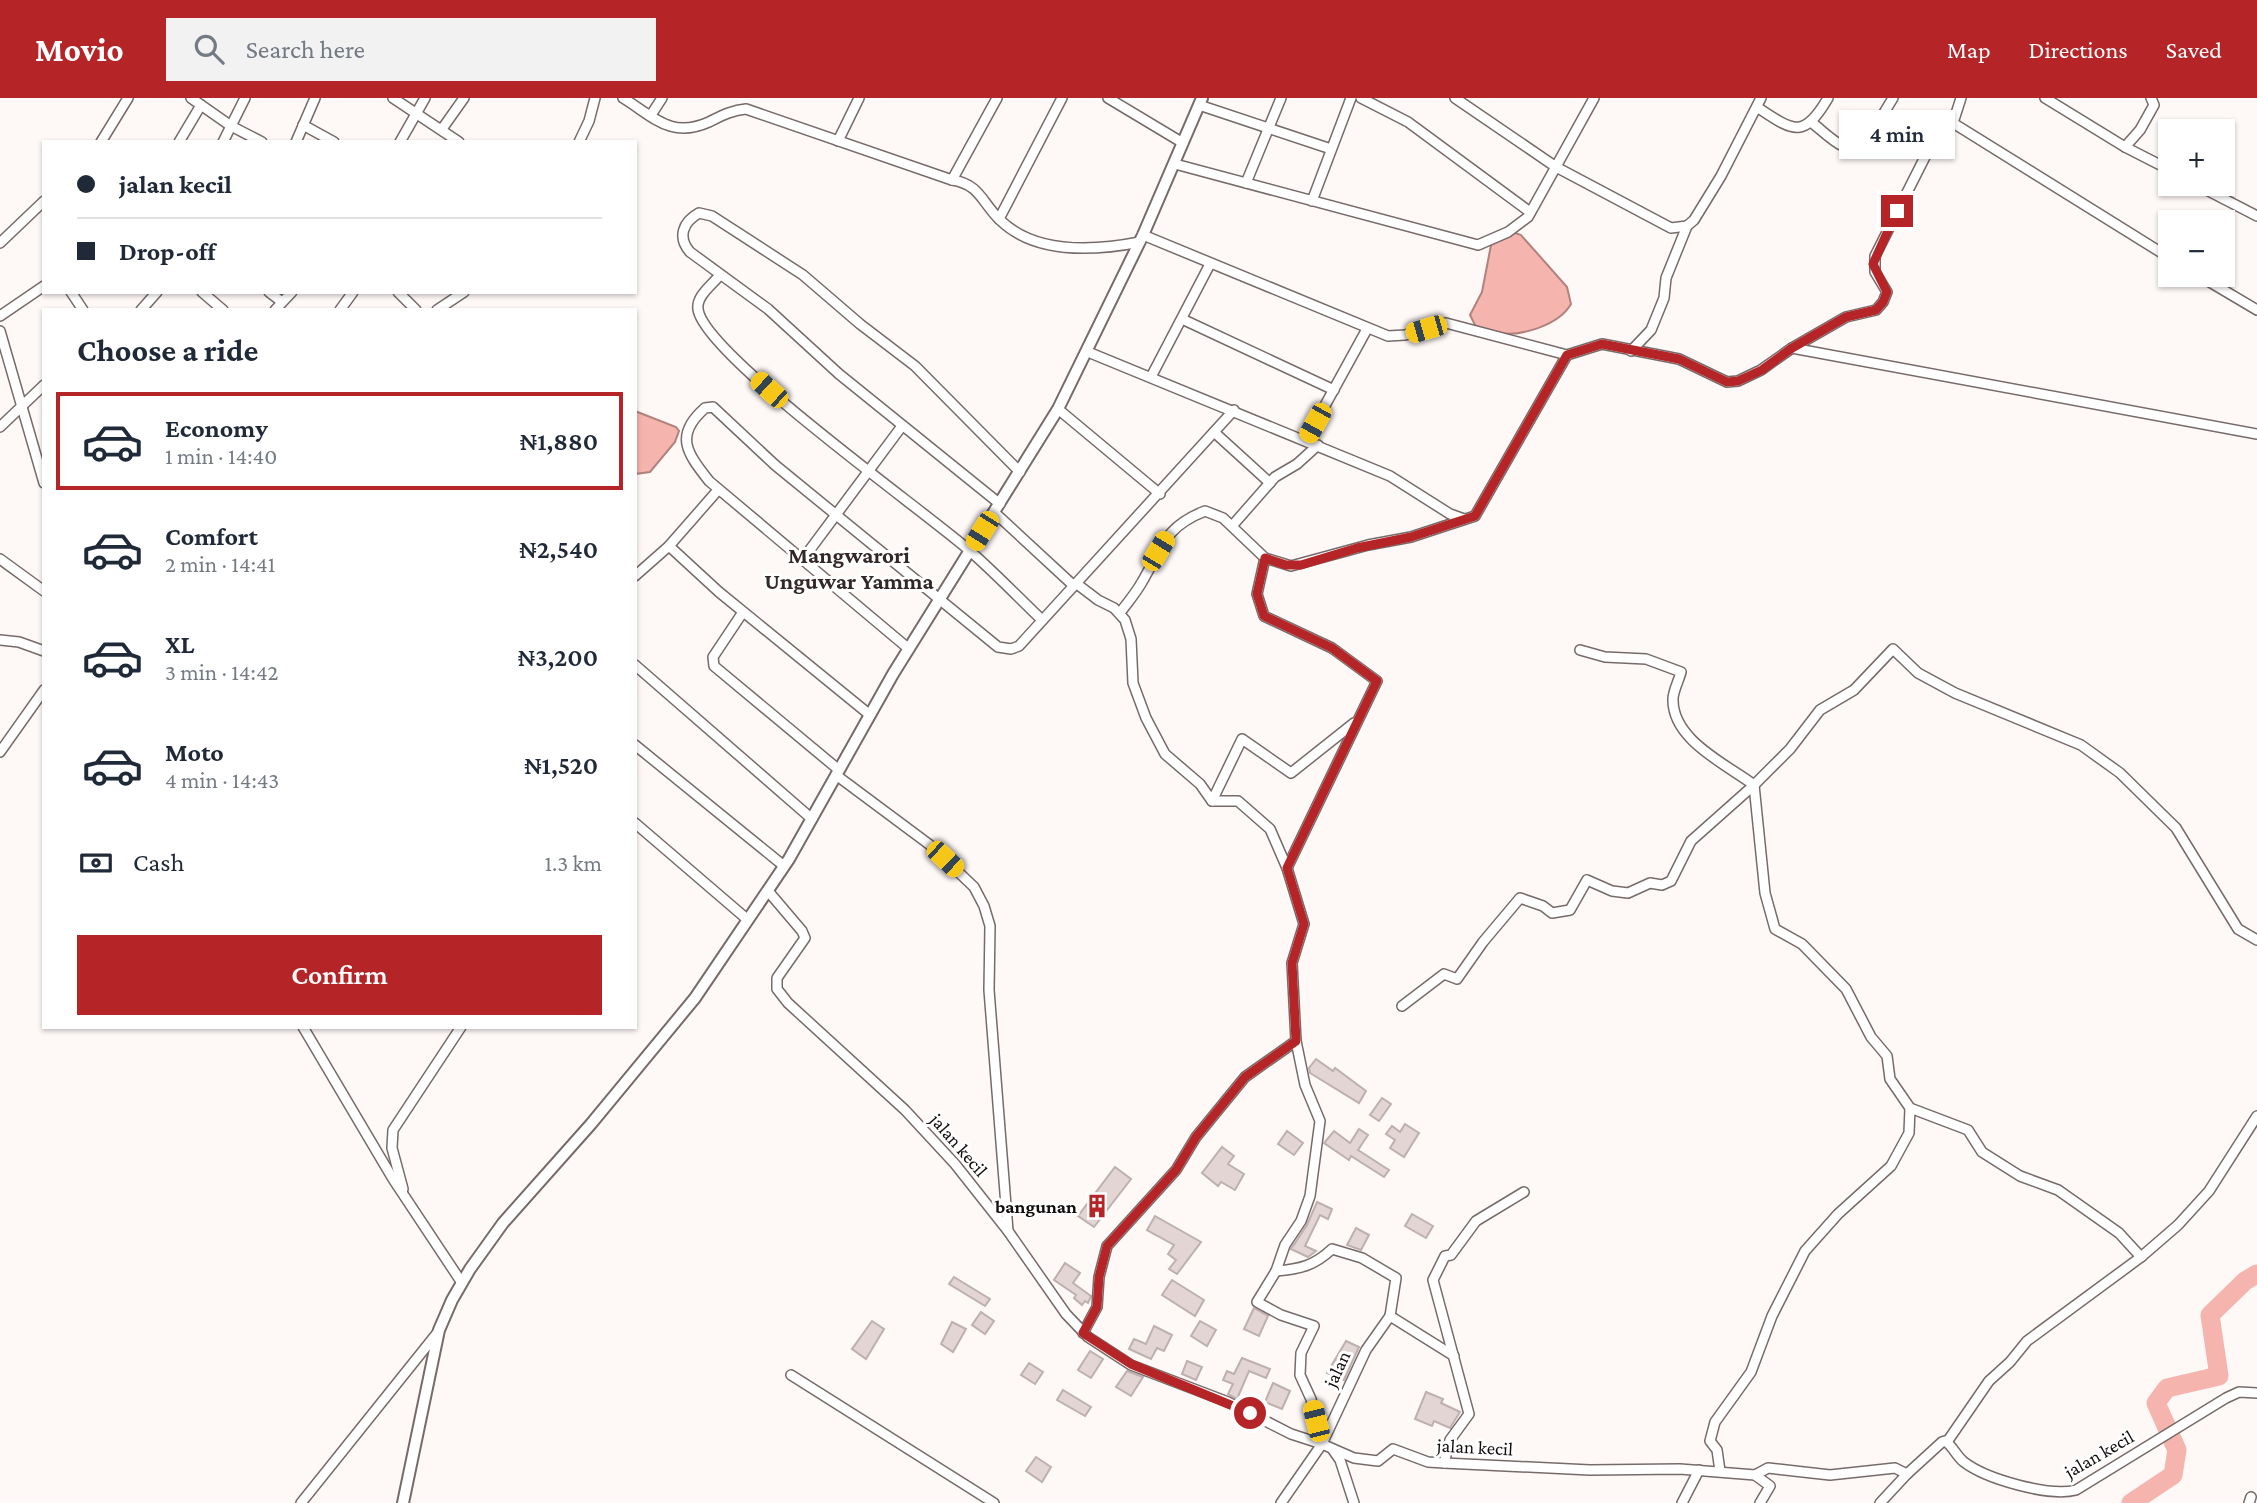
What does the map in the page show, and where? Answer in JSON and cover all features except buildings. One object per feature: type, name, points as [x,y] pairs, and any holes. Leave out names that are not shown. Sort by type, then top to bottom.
[{"type":"street","points":[[105,140],[128,98]]},
{"type":"street","points":[[191,98],[231,126],[258,140]]},
{"type":"street","points":[[224,140],[245,98]]},
{"type":"street","points":[[297,140],[315,98]]},
{"type":"street","points":[[393,98],[457,140]]},
{"type":"street","points":[[401,140],[415,111],[425,98]]},
{"type":"street","points":[[442,129],[464,98]]},
{"type":"street","points":[[580,140],[589,121],[595,98]]},
{"type":"street","points":[[623,98],[667,127],[687,129],[736,110],[746,109],[972,186],[999,219],[1021,236],[1053,245],[1108,248],[1141,239],[1388,336],[1405,335],[1446,323],[1567,355],[1602,344],[1679,359],[1727,382],[1738,381],[1762,370],[1792,348],[1846,317],[1876,310],[1883,302],[1887,292],[1875,272],[1875,256],[1931,145],[1953,123],[1961,98]]},
{"type":"street","points":[[651,115],[662,98]]},
{"type":"street","points":[[838,141],[859,98]]},
{"type":"street","points":[[952,180],[997,98]]},
{"type":"street","points":[[999,219],[1062,98]]},
{"type":"street","points":[[1108,98],[1121,101],[1183,143]]},
{"type":"street","points":[[1246,183],[1281,98]]},
{"type":"street","points":[[1312,201],[1351,98]]},
{"type":"street","points":[[1361,98],[1408,122],[1530,212]]},
{"type":"street","points":[[1455,98],[1556,167],[1671,228],[1680,229],[1694,220],[1721,176],[1759,103],[1790,128],[1800,128],[1811,122],[1828,98]]},
{"type":"street","points":[[1175,164],[1478,245],[1508,232],[1530,212],[1594,98]]},
{"type":"street","points":[[1811,122],[1844,147],[1854,151],[1860,149],[1893,98]]},
{"type":"street","points":[[2045,98],[2158,164]]},
{"type":"street","points":[[2125,147],[2140,130],[2154,105],[2151,98]]},
{"type":"street","points":[[301,1503],[439,1330],[462,1283],[503,1223],[663,1039],[768,891],[908,649],[1058,409],[1141,239],[1200,102],[1331,149]]},
{"type":"street","points":[[180,140],[201,105]]},
{"type":"street","points":[[1953,123],[2158,251]]},
{"type":"street","points":[[303,125],[330,140]]},
{"type":"street","points":[[2218,196],[2257,216]]},
{"type":"street","points":[[0,243],[42,203]]},
{"type":"street","points":[[1020,472],[915,366],[803,275],[712,216],[699,213],[686,224],[682,234],[684,245],[768,309],[839,374],[997,508],[1075,585],[1120,613],[1129,629],[1133,683],[1146,718],[1166,754],[1200,784],[1212,801]]},
{"type":"street","points":[[1631,351],[1651,330],[1660,312],[1666,278],[1687,226]]},
{"type":"street","points":[[1151,377],[1210,264]]},
{"type":"street","points":[[720,275],[700,298],[697,309],[704,323],[729,352],[769,390],[867,471],[970,551],[1042,621]]},
{"type":"street","points":[[0,316],[42,287]]},
{"type":"street","points":[[2218,287],[2257,310]]},
{"type":"street","points":[[143,308],[156,294]]},
{"type":"street","points":[[204,294],[221,308]]},
{"type":"street","points":[[400,294],[414,308]]},
{"type":"street","points":[[440,308],[461,294]]},
{"type":"street","points":[[1182,319],[1334,390]]},
{"type":"street","points":[[1306,440],[1367,329]]},
{"type":"street","points":[[0,331],[42,476]]},
{"type":"street","points":[[1792,348],[2257,434]]},
{"type":"street","points":[[1088,352],[1390,476],[1450,514],[1464,519]]},
{"type":"street","points":[[1120,613],[1142,583],[1167,534],[1186,518],[1205,511],[1223,518],[1265,558],[1286,565],[1301,565],[1357,548],[1411,537],[1475,516],[1482,508],[1567,355]]},
{"type":"street","points":[[0,427],[42,388]]},
{"type":"street","points":[[908,649],[718,491],[691,458],[685,441],[686,433],[700,413],[713,407],[775,464],[998,647],[1005,649],[1019,646],[1234,410]]},
{"type":"street","points":[[1058,409],[1160,494]]},
{"type":"street","points":[[803,559],[902,426]]},
{"type":"street","points":[[1214,432],[1270,482]]},
{"type":"street","points":[[1232,526],[1270,482],[1284,470],[1309,456],[1318,445]]},
{"type":"street","points":[[637,574],[669,545],[718,491]]},
{"type":"street","points":[[669,545],[743,612],[870,715]]},
{"type":"street","points":[[1265,558],[1257,594],[1264,616],[1332,648],[1377,681],[1287,868]]},
{"type":"street","points":[[0,559],[42,590]]},
{"type":"street","points":[[743,612],[713,657],[714,666],[838,772],[930,845],[974,887],[984,905],[990,926],[989,990],[1007,1231]]},
{"type":"street","points":[[0,640],[19,642],[42,650]]},
{"type":"street","points":[[1402,1006],[1444,974],[1457,979],[1483,942],[1520,898],[1543,906],[1552,913],[1570,910],[1587,880],[1612,891],[1628,893],[1650,883],[1662,885],[1671,881],[1690,841],[1754,785],[1790,749],[1821,710],[1854,690],[1893,649],[1918,673],[1955,693],[2081,745],[2120,773],[2176,828],[2238,929],[2257,940]]},
{"type":"street","points":[[1580,650],[1605,657],[1646,659],[1681,672],[1673,699],[1681,726],[1692,741],[1754,785],[1765,893],[1775,929],[1802,944],[1846,989],[1871,1037],[1887,1056],[1890,1079],[1910,1108],[1968,1130],[1982,1152],[2020,1176],[2058,1190],[2119,1233],[2141,1257]]},
{"type":"street","points":[[637,667],[812,818]]},
{"type":"street","points":[[0,752],[42,693]]},
{"type":"street","points":[[1212,801],[1242,739],[1291,773],[1359,719]]},
{"type":"street","points":[[637,747],[784,866]]},
{"type":"street","points":[[1212,801],[1238,801],[1270,829],[1287,868],[1304,924],[1292,963],[1296,1041],[1305,1085],[1320,1121],[1310,1196],[1301,1221],[1285,1245],[1276,1271],[1257,1302],[1281,1315],[1314,1326],[1301,1353],[1300,1375],[1311,1399],[1322,1444]]},
{"type":"street","points":[[637,825],[748,920]]},
{"type":"street","name":"jalan kecil","points":[[768,891],[805,938],[777,978],[777,989],[788,1003],[905,1110],[955,1164],[1083,1333],[1131,1364],[1228,1402],[1291,1434],[1354,1458],[1378,1461],[1393,1449],[1428,1462],[1444,1463],[1590,1470],[1699,1470],[1755,1475],[1768,1468],[1830,1475],[1895,1468],[1907,1474]]},
{"type":"street","points":[[304,1029],[406,1198],[462,1283]]},
{"type":"street","points":[[406,1198],[392,1148],[393,1130],[460,1029]]},
{"type":"street","points":[[1083,1333],[1097,1307],[1099,1277],[1107,1246],[1176,1170],[1196,1137],[1245,1077],[1296,1041]]},
{"type":"street","points":[[1720,1471],[1717,1450],[1710,1441],[1715,1422],[1751,1372],[1784,1290],[1805,1251],[1822,1230],[1891,1166],[1909,1133],[1910,1108]]},
{"type":"street","points":[[1880,1503],[1942,1442],[1948,1442],[1989,1381],[2010,1362],[2027,1341],[2141,1257],[2178,1225],[2209,1191],[2257,1116]]},
{"type":"street","points":[[1444,1463],[1450,1440],[1469,1414],[1433,1280],[1437,1267],[1445,1256],[1451,1255],[1476,1221],[1524,1192]]},
{"type":"street","points":[[1276,1271],[1300,1269],[1317,1263],[1332,1249],[1362,1258],[1396,1278],[1390,1316],[1454,1356]]},
{"type":"street","name":"jalan","points":[[1281,1503],[1322,1444],[1366,1350],[1390,1316]]},
{"type":"street","points":[[403,1503],[439,1330]]},
{"type":"street","points":[[792,1375],[994,1503]]},
{"type":"street","name":"jalan kecil","points":[[1948,1442],[1971,1467],[2006,1481],[2055,1493],[2066,1493],[2076,1490],[2226,1398],[2239,1392],[2257,1393]]},
{"type":"street","points":[[1333,1450],[1340,1460],[1354,1503]]},
{"type":"street","points":[[1682,1503],[1699,1470]]},
{"type":"street","points":[[1755,1475],[1770,1486],[1760,1503]]},
{"type":"shaded area","points":[[1513,232],[1521,235],[1567,287],[1571,304],[1558,318],[1539,328],[1517,333],[1497,333],[1476,327],[1470,315],[1482,292],[1491,245]]},
{"type":"shaded area","points":[[637,412],[676,427],[679,431],[675,442],[650,472],[637,474]]},
{"type":"waterway","points":[[2131,1503],[2173,1475],[2177,1450],[2156,1403],[2167,1388],[2219,1376],[2210,1315],[2245,1281],[2257,1274]]},
{"type":"place","name":"bangunan","points":[[1097,1206]]},
{"type":"district","name":"Mangwarori Unguwar Yamma","points":[[849,568]]},
{"type":"route","points":[[1250,1413],[1131,1364],[1083,1333],[1097,1307],[1099,1277],[1107,1246],[1176,1170],[1196,1137],[1245,1077],[1296,1041],[1292,963],[1304,924],[1287,868],[1377,681],[1332,648],[1264,616],[1257,594],[1265,558],[1291,566],[1301,565],[1368,545],[1411,537],[1475,516],[1482,508],[1567,355],[1602,344],[1679,359],[1709,376],[1727,382],[1738,381],[1762,370],[1792,348],[1846,317],[1876,310],[1887,292],[1873,264],[1897,211]]}]
